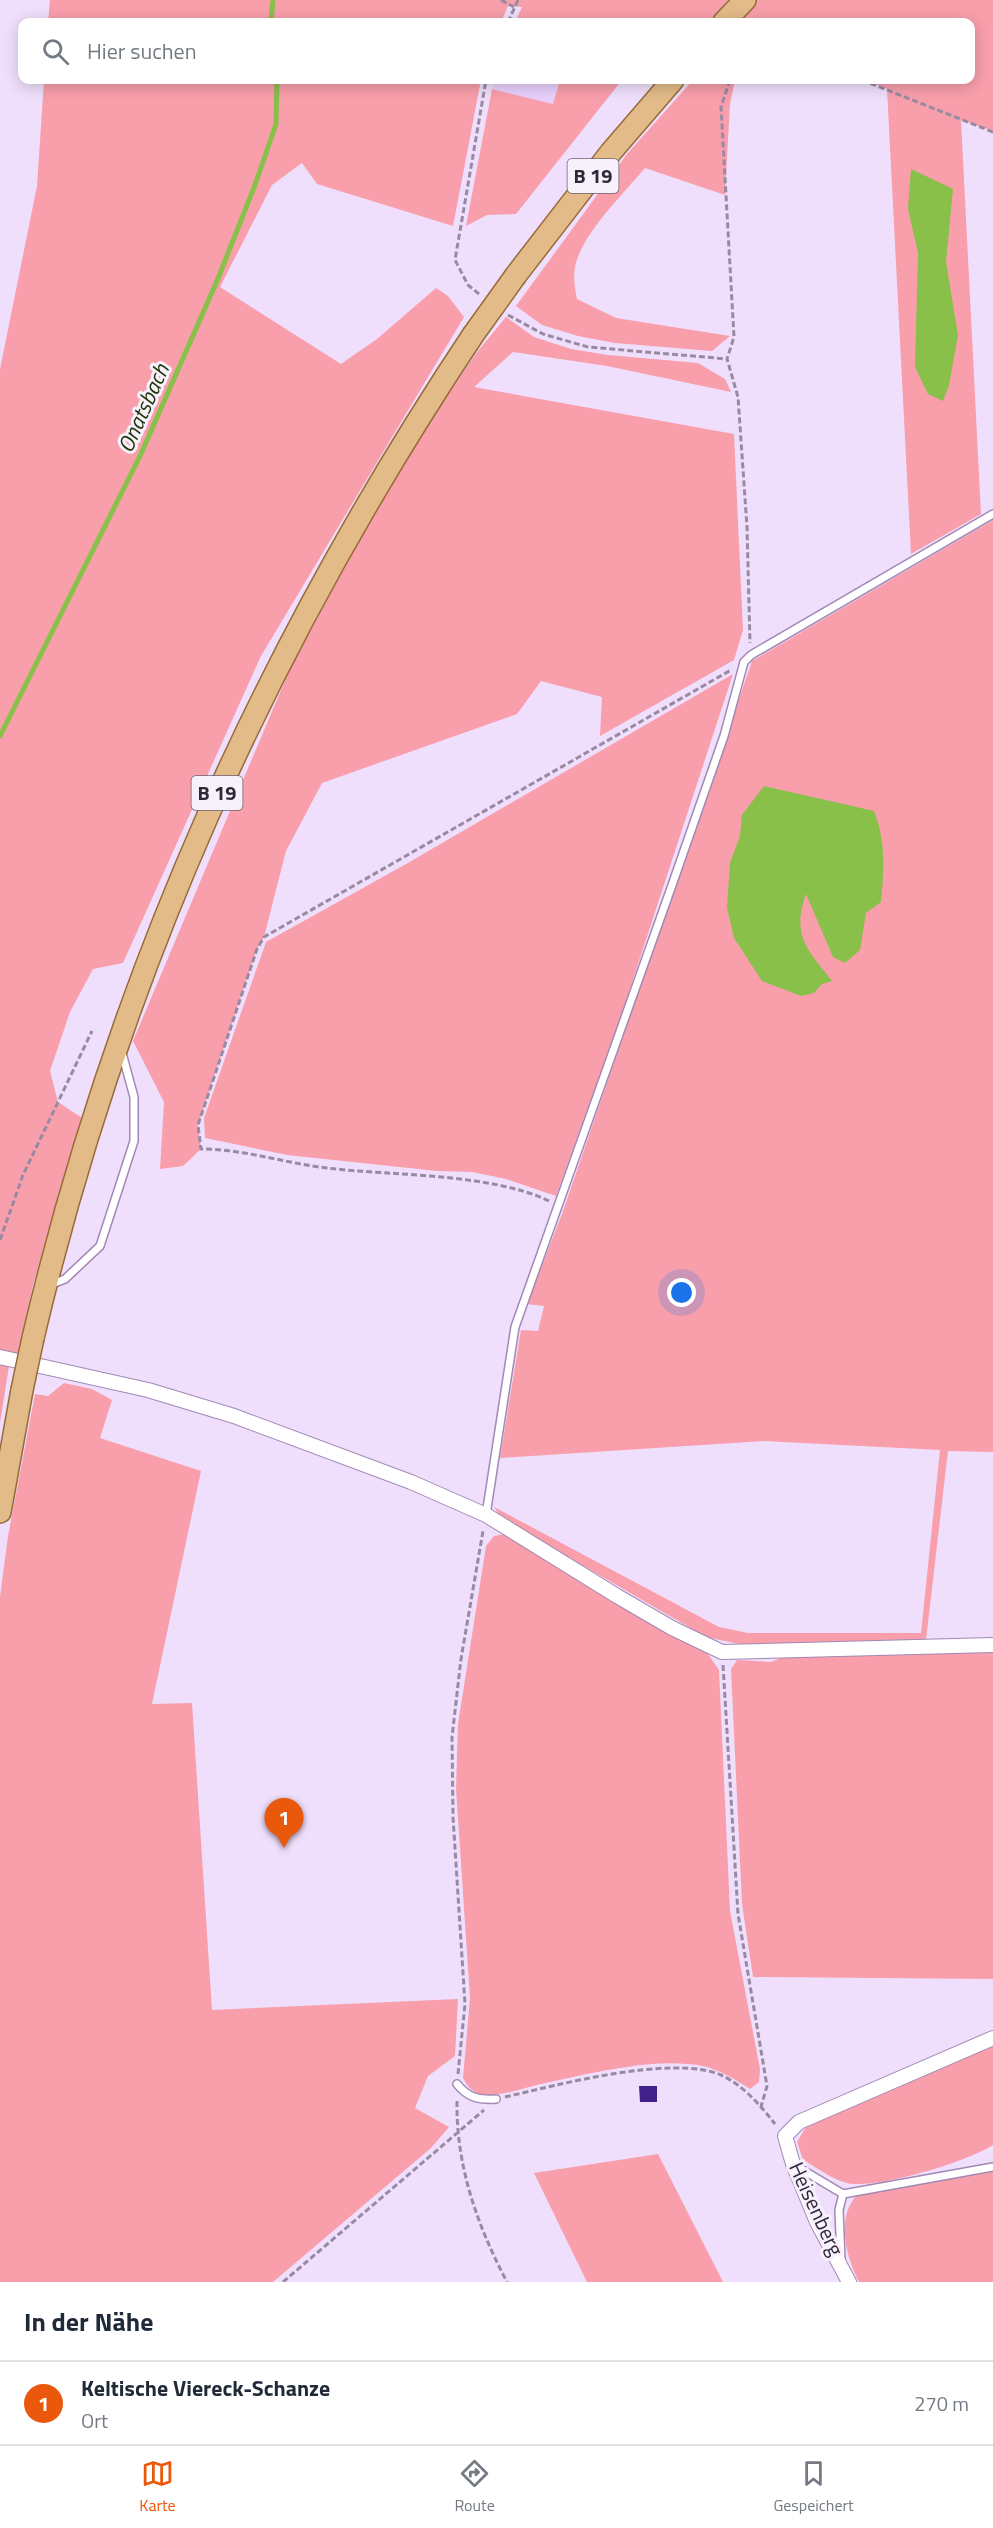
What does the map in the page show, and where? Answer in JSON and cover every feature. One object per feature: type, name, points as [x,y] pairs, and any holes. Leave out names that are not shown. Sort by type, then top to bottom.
[{"type":"main road","points":[[728,18],[745,0]]},
{"type":"main road","name":"B 19","points":[[0,1512],[22,1390],[45,1288],[79,1162],[118,1041],[200,830],[272,676],[381,478],[474,335],[516,275],[611,152],[670,84]]},
{"type":"street","points":[[0,1357],[148,1390],[234,1416],[411,1482],[486,1515],[672,1628],[722,1652],[993,1645]]},
{"type":"street","points":[[785,2136],[799,2122],[993,2038]]},
{"type":"street","name":"Heisenberg","points":[[785,2136],[793,2164],[817,2222],[849,2282]]},
{"type":"lane","points":[[486,1515],[515,1327],[724,736],[744,662],[751,655],[993,514]]},
{"type":"lane","points":[[45,1288],[65,1279],[100,1246],[134,1142],[134,1097],[118,1041]]},
{"type":"lane","points":[[457,2084],[464,2093],[480,2100],[496,2099]]},
{"type":"lane","points":[[793,2164],[843,2194],[993,2167]]},
{"type":"lane","points":[[841,2264],[839,2210],[843,2194]]},
{"type":"path","points":[[501,0],[514,7]]},
{"type":"path","points":[[510,18],[518,0]]},
{"type":"path","points":[[485,84],[455,260],[468,285],[485,298]]},
{"type":"path","points":[[729,84],[721,107],[734,338],[727,359],[738,397],[747,527],[751,655]]},
{"type":"path","points":[[872,84],[993,132]]},
{"type":"path","points":[[503,312],[543,334],[588,347],[727,359]]},
{"type":"path","points":[[558,1206],[528,1191],[483,1182],[325,1168],[230,1149],[201,1149],[198,1125],[257,949],[264,937],[744,662]]},
{"type":"path","points":[[0,1240],[23,1174],[92,1031]]},
{"type":"path","points":[[486,1515],[461,1659],[452,1737],[453,1817],[465,2004],[457,2084],[456,2134],[469,2194],[489,2248],[507,2282]]},
{"type":"path","points":[[722,1652],[738,1914],[767,2086],[761,2107]]},
{"type":"path","points":[[283,2282],[496,2099],[602,2077],[680,2066],[721,2075],[761,2107],[785,2136]]},
{"type":"shaded area","points":[[50,0],[993,0],[993,131],[961,120],[981,514],[911,554],[887,89],[875,84],[975,84],[975,18],[517,18],[522,7],[508,6],[503,18],[48,18]]},
{"type":"shaded area","points":[[44,84],[480,84],[453,226],[317,184],[302,163],[272,185],[220,287],[341,364],[377,339],[436,288],[448,296],[464,317],[261,656],[123,963],[93,969],[70,1012],[50,1071],[58,1102],[82,1118],[33,1285],[17,1358],[0,1355],[0,369],[37,186]]},
{"type":"shaded area","points":[[494,84],[559,84],[553,104],[492,89]]},
{"type":"shaded area","points":[[559,84],[619,84],[516,214],[487,215],[466,226],[492,89],[553,104]]},
{"type":"shaded area","points":[[689,84],[734,84],[730,104],[725,195],[645,168],[594,228],[579,255],[574,275],[577,299],[616,318],[730,336],[712,351],[615,343],[578,336],[542,325],[516,306],[627,154]]},
{"type":"shaded area","points":[[911,169],[953,189],[946,262],[958,335],[949,385],[943,401],[928,394],[915,367],[918,253],[908,209]]},
{"type":"shaded area","points":[[506,317],[534,337],[571,349],[608,355],[698,363],[725,379],[731,392],[607,366],[513,352],[474,387],[734,434],[743,630],[734,660],[600,736],[602,697],[541,681],[517,714],[322,783],[286,851],[264,937],[257,949],[198,1125],[201,1149],[183,1166],[160,1169],[164,1102],[133,1041],[289,671],[367,526],[430,421],[477,352]]},
{"type":"shaded area","points":[[993,520],[993,1452],[948,1451],[926,1640],[739,1644],[706,1637],[501,1518],[494,1507],[719,1627],[748,1633],[921,1633],[940,1450],[764,1441],[500,1458],[521,1330],[538,1331],[544,1306],[527,1304],[562,1214],[752,661]]},
{"type":"shaded area","points":[[733,674],[621,1016],[556,1196],[506,1179],[472,1172],[437,1171],[287,1155],[205,1138],[204,1118],[266,942],[406,864]]},
{"type":"shaded area","points":[[764,786],[874,811],[881,833],[883,867],[881,902],[866,913],[860,950],[845,963],[833,957],[806,894],[800,921],[801,932],[809,951],[832,981],[822,984],[814,993],[801,996],[762,981],[734,938],[727,908],[730,863],[740,836],[742,815]]},
{"type":"shaded area","points":[[0,1364],[9,1366],[0,1423]]},
{"type":"shaded area","points":[[64,1383],[92,1389],[112,1400],[100,1438],[201,1471],[152,1704],[192,1703],[212,2010],[458,1999],[455,2056],[428,2076],[415,2108],[449,2127],[431,2148],[273,2282],[0,2282],[0,1597],[8,1536],[35,1394],[48,1396]]},
{"type":"shaded area","points":[[505,1534],[706,1651],[719,1670],[730,1911],[760,2069],[759,2082],[750,2089],[713,2069],[670,2063],[614,2069],[494,2095],[475,2092],[463,2078],[470,1998],[456,1788],[458,1724],[486,1546],[494,1536]]},
{"type":"shaded area","points":[[993,1652],[993,1979],[753,1977],[742,1904],[731,1669],[737,1660],[771,1662],[787,1655]]},
{"type":"shaded area","points":[[993,2043],[993,2145],[964,2159],[925,2172],[868,2184],[841,2181],[803,2160],[797,2142],[809,2122]]},
{"type":"shaded area","points":[[658,2154],[723,2282],[587,2282],[534,2173]]},
{"type":"shaded area","points":[[993,2171],[993,2282],[859,2282],[850,2261],[845,2237],[847,2214],[858,2194]]},
{"type":"building","points":[[639,2086],[657,2086],[657,2102],[640,2102]]},
{"type":"waterway","name":"Onatsbach","points":[[271,18],[273,0]]},
{"type":"waterway","name":"Onatsbach","points":[[0,736],[140,456],[217,281],[255,185],[276,124],[277,84]]},
{"type":"place","name":"Keltische Viereck-Schanze","points":[[284,1848]]}]
